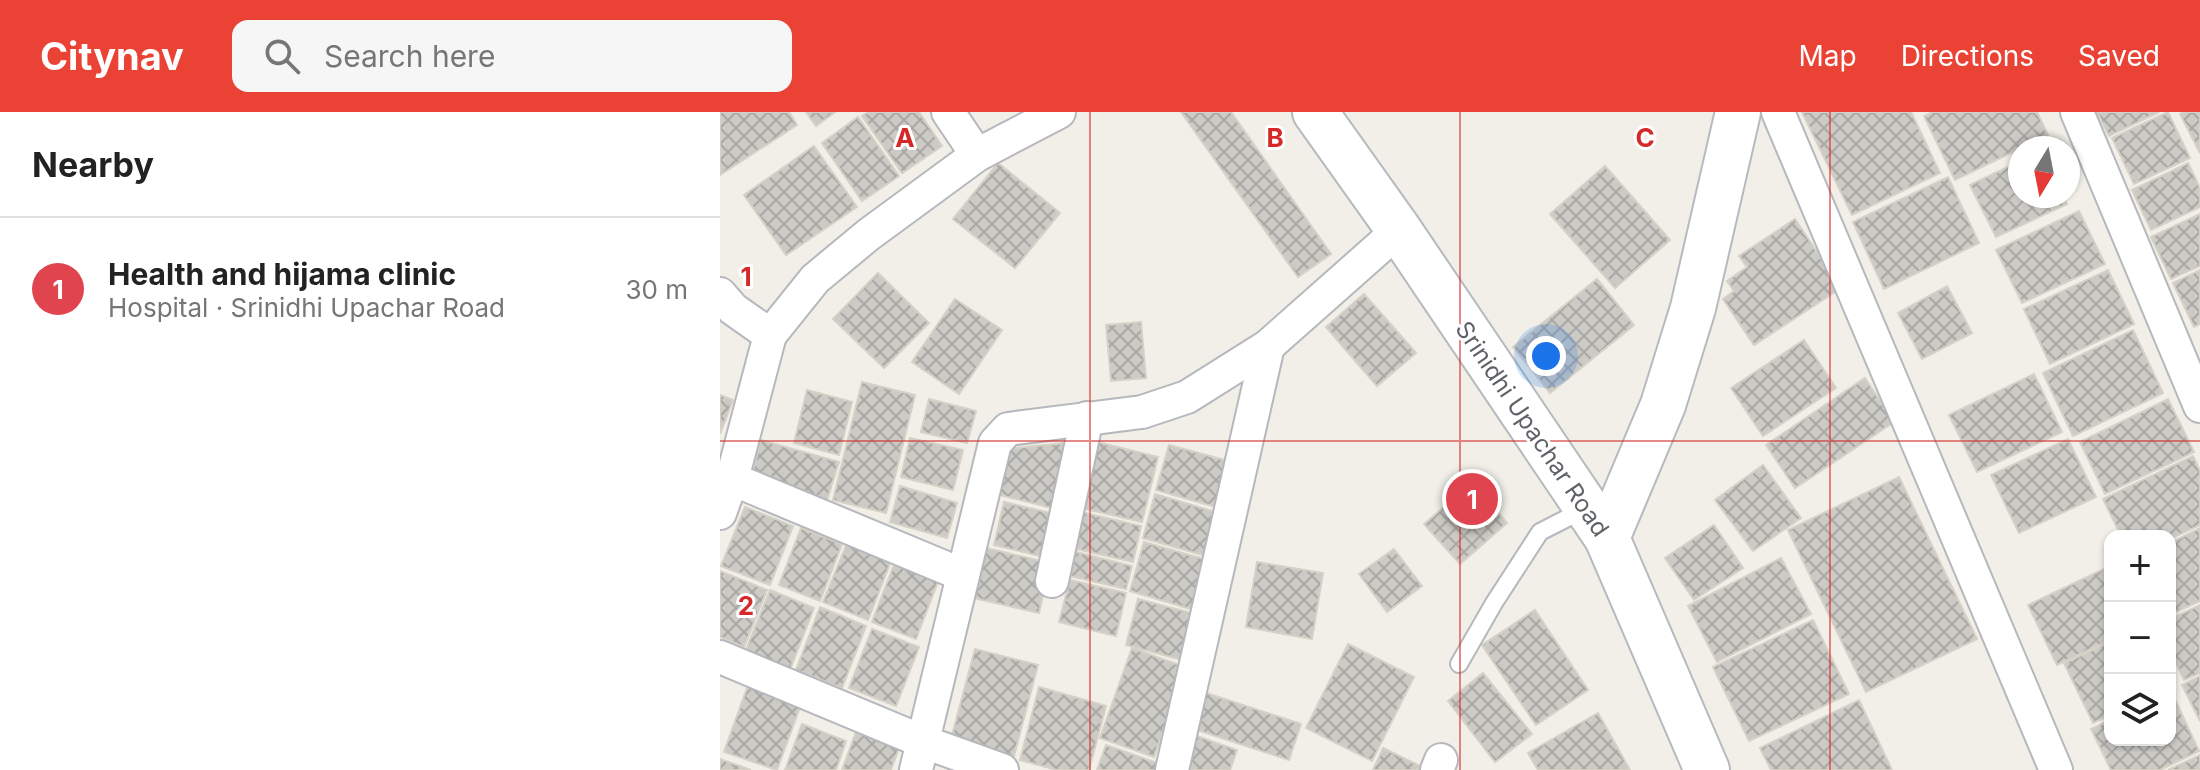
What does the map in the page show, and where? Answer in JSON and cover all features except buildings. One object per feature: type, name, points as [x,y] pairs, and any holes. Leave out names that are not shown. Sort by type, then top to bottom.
[{"type":"street","points":[[948,112],[977,155]]},
{"type":"street","points":[[720,513],[770,335],[815,279],[868,235],[977,155],[1059,112]]},
{"type":"street","name":"Srinidhi Upachar Road","points":[[1315,112],[1399,230],[1597,524],[1707,770]]},
{"type":"street","points":[[1597,524],[1663,405],[1693,308],[1738,112]]},
{"type":"street","points":[[1778,112],[2056,770]]},
{"type":"street","points":[[2077,112],[2200,406]]},
{"type":"street","points":[[920,756],[995,443],[1008,429],[1142,412],[1187,397],[1268,346],[1399,230]]},
{"type":"street","points":[[724,308],[770,335]]},
{"type":"street","points":[[1172,770],[1268,346]]},
{"type":"street","points":[[1052,581],[1087,418]]},
{"type":"street","points":[[732,479],[963,575]]},
{"type":"street","points":[[720,657],[920,756],[1002,770]]},
{"type":"lane","points":[[1459,664],[1540,532],[1597,524]]},
{"type":"place","name":"Health and hijama clinic","points":[[1472,499]]}]
